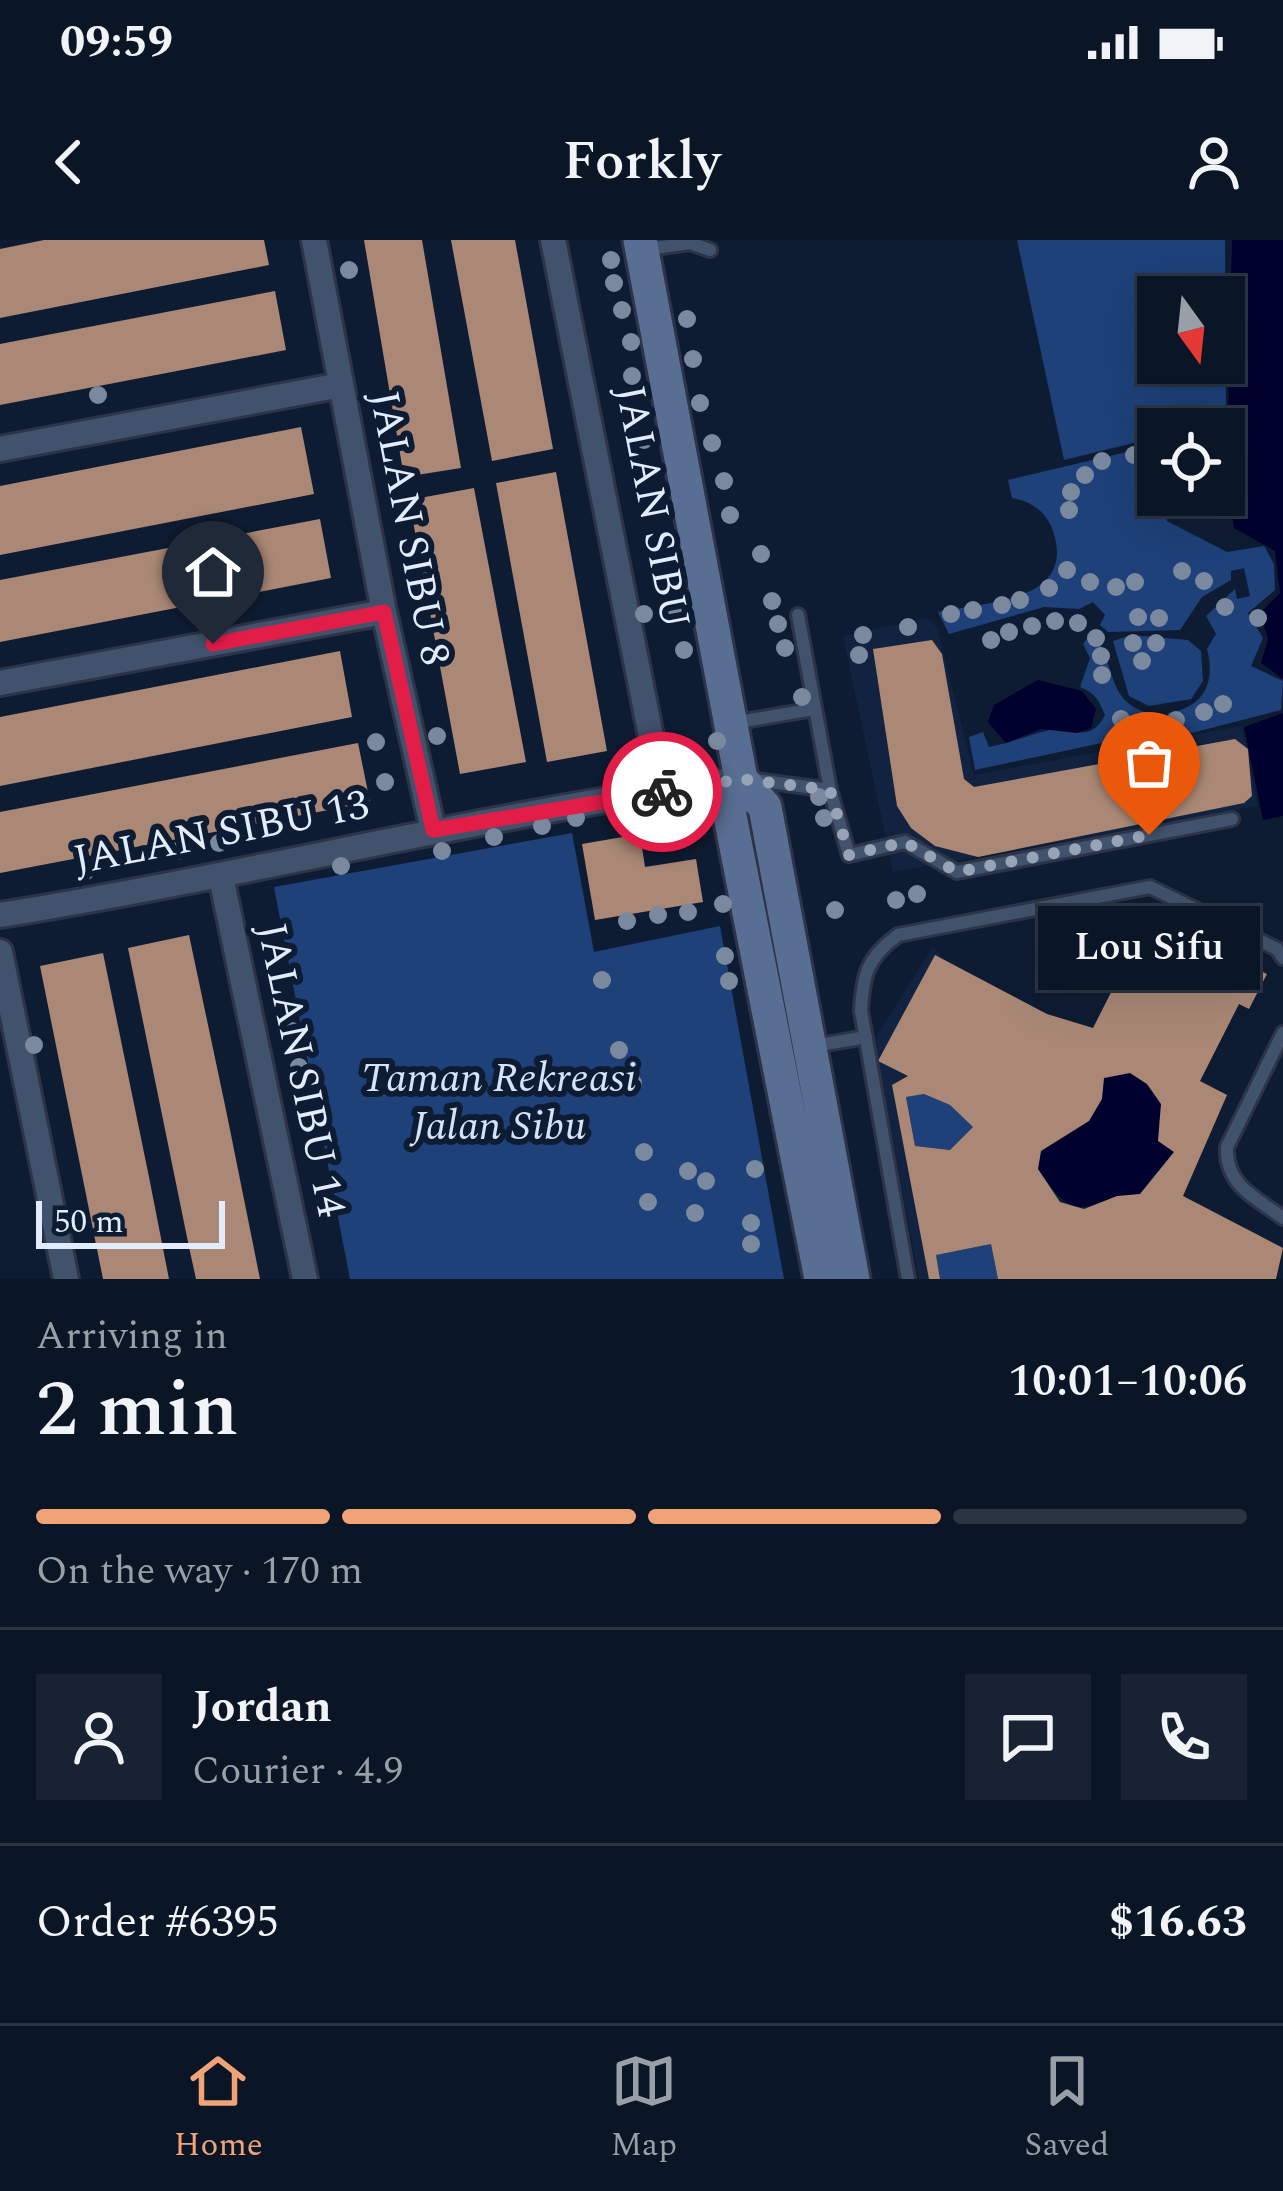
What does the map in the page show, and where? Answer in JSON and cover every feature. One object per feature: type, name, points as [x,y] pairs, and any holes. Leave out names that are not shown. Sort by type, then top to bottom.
[{"type":"street","name":"JALAN SIBU 8","points":[[314,240],[384,612],[433,830]]},
{"type":"street","name":"JALAN SIBU","points":[[553,240],[662,792]]},
{"type":"street","name":"JALAN SIBU","points":[[641,245],[741,779],[730,812],[820,1279]]},
{"type":"street","points":[[0,449],[341,385]]},
{"type":"street","points":[[0,683],[384,612]]},
{"type":"street","name":"JALAN SIBU","points":[[741,779],[765,807],[853,1279]]},
{"type":"street","name":"JALAN SIBU 13","points":[[0,915],[220,877],[433,830],[741,779]]},
{"type":"street","name":"JALAN SIBU 14","points":[[220,877],[305,1279]]},
{"type":"street","points":[[0,952],[66,1279]]},
{"type":"lane","points":[[641,245],[690,243],[710,250]]},
{"type":"lane","points":[[798,615],[830,790],[849,855],[905,842],[957,872],[1232,819]]},
{"type":"lane","points":[[731,723],[814,709]]},
{"type":"lane","points":[[741,779],[830,790]]},
{"type":"lane","points":[[908,1279],[866,1036],[863,971],[877,951],[898,935],[1150,887],[1277,949],[1283,958]]},
{"type":"lane","points":[[1080,901],[1095,978]]},
{"type":"lane","points":[[1283,1034],[1227,1148],[1226,1163],[1231,1177],[1283,1218]]},
{"type":"lane","points":[[811,1047],[866,1036]]},
{"type":"shaded area","points":[[1232,240],[1283,240],[1283,679],[1261,663],[1268,639],[1260,613],[1280,593],[1275,551],[1234,528],[1232,516],[1245,516],[1245,408],[1228,408],[1229,384],[1245,384],[1245,276],[1231,276]]},
{"type":"shaded area","points":[[927,618],[937,627],[974,775],[1242,726],[1258,806],[893,872],[843,636]]},
{"type":"shaded area","points":[[1038,680],[1082,691],[1096,709],[1091,728],[1077,733],[1041,729],[1006,743],[988,722],[994,705]]},
{"type":"shaded area","points":[[1283,713],[1283,816],[1263,820],[1244,727]]},
{"type":"shaded area","points":[[933,947],[957,973],[916,1045],[960,1279],[919,1279],[874,1040]]},
{"type":"shaded area","points":[[1130,1073],[1147,1084],[1161,1104],[1158,1141],[1174,1152],[1140,1194],[1073,1206],[1038,1169],[1041,1151],[1090,1114],[1104,1078]]},
{"type":"green space","points":[[1017,240],[1225,240],[1225,276],[1137,276],[1137,384],[1226,384],[1226,408],[1137,408],[1137,442],[1064,460]]},
{"type":"green space","points":[[1137,450],[1137,516],[1166,516],[1167,521],[1227,552],[1264,546],[1274,564],[1275,590],[1248,613],[1263,638],[1251,666],[1283,681],[1281,710],[1161,741],[1168,713],[1191,706],[1208,682],[1207,649],[1216,634],[1206,616],[1235,589],[1237,599],[1250,596],[1244,568],[1231,571],[1231,580],[1202,597],[1180,630],[1108,632],[1100,625],[1105,615],[1093,602],[1079,609],[1044,607],[949,634],[938,612],[1023,594],[1052,572],[1057,554],[1050,524],[1037,508],[1012,498],[1008,480]]},
{"type":"green space","points":[[1092,632],[1119,692],[1138,709],[1154,714],[1144,734],[975,770],[969,737],[983,732],[989,747],[1046,731],[1086,732],[1099,724],[1105,715],[1101,705],[1080,687],[1090,658],[1083,644]]},
{"type":"green space","points":[[1131,635],[1188,640],[1201,651],[1203,681],[1191,699],[1149,706],[1129,696],[1113,641]]},
{"type":"green space","name":"Taman Rekreasi Jalan Sibu","points":[[572,833],[594,952],[720,926],[784,1279],[350,1279],[274,887]]},
{"type":"green space","points":[[924,1094],[950,1105],[973,1127],[950,1150],[915,1146],[906,1097]]},
{"type":"green space","points":[[991,1244],[998,1279],[940,1279],[936,1255]]},
{"type":"building","points":[[44,240],[264,240],[269,265],[0,318],[0,249]]},
{"type":"building","points":[[364,240],[422,240],[461,468],[404,477]]},
{"type":"building","points":[[451,240],[515,240],[553,449],[492,461]]},
{"type":"building","points":[[275,291],[286,350],[0,405],[0,344]]},
{"type":"building","points":[[301,427],[314,494],[0,555],[0,486]]},
{"type":"building","points":[[556,472],[607,751],[547,762],[496,483]]},
{"type":"building","points":[[474,488],[526,762],[460,774],[409,500]]},
{"type":"building","points":[[320,519],[331,578],[0,642],[0,580]]},
{"type":"building","points":[[932,640],[942,654],[964,779],[974,787],[1235,739],[1248,749],[1252,796],[1244,803],[978,857],[935,846],[911,828],[897,806],[873,649]]},
{"type":"building","points":[[340,651],[352,717],[0,786],[0,717]]},
{"type":"building","points":[[358,743],[370,802],[0,873],[0,812]]},
{"type":"building","points":[[640,834],[645,867],[696,859],[703,902],[595,920],[582,844]]},
{"type":"building","points":[[1138,910],[1267,974],[1249,1009],[1239,1004],[1200,1081],[1227,1095],[1183,1196],[1283,1248],[1276,1279],[998,1279],[991,1244],[936,1255],[940,1279],[929,1279],[892,1085],[908,1076],[878,1061],[935,955],[1047,1014],[1093,1028],[1135,945],[1123,939]],"holes":[[[1130,1073],[1147,1084],[1161,1104],[1158,1141],[1174,1152],[1140,1194],[1117,1196],[1084,1209],[1060,1202],[1038,1169],[1041,1151],[1089,1121],[1102,1099],[1104,1078]],[[924,1094],[950,1105],[973,1127],[950,1150],[915,1146],[906,1097]]]},
{"type":"building","points":[[189,935],[260,1279],[196,1279],[189,1247],[128,948]]},
{"type":"building","points":[[103,953],[169,1279],[103,1279],[40,966]]},
{"type":"way so far","points":[[662,792],[741,779],[830,790],[849,855],[905,842],[957,872],[1149,835]]},
{"type":"place","name":"Lou Sifu","points":[[1149,835]]},
{"type":"route","points":[[213,644],[384,612],[433,830],[662,792]]}]
